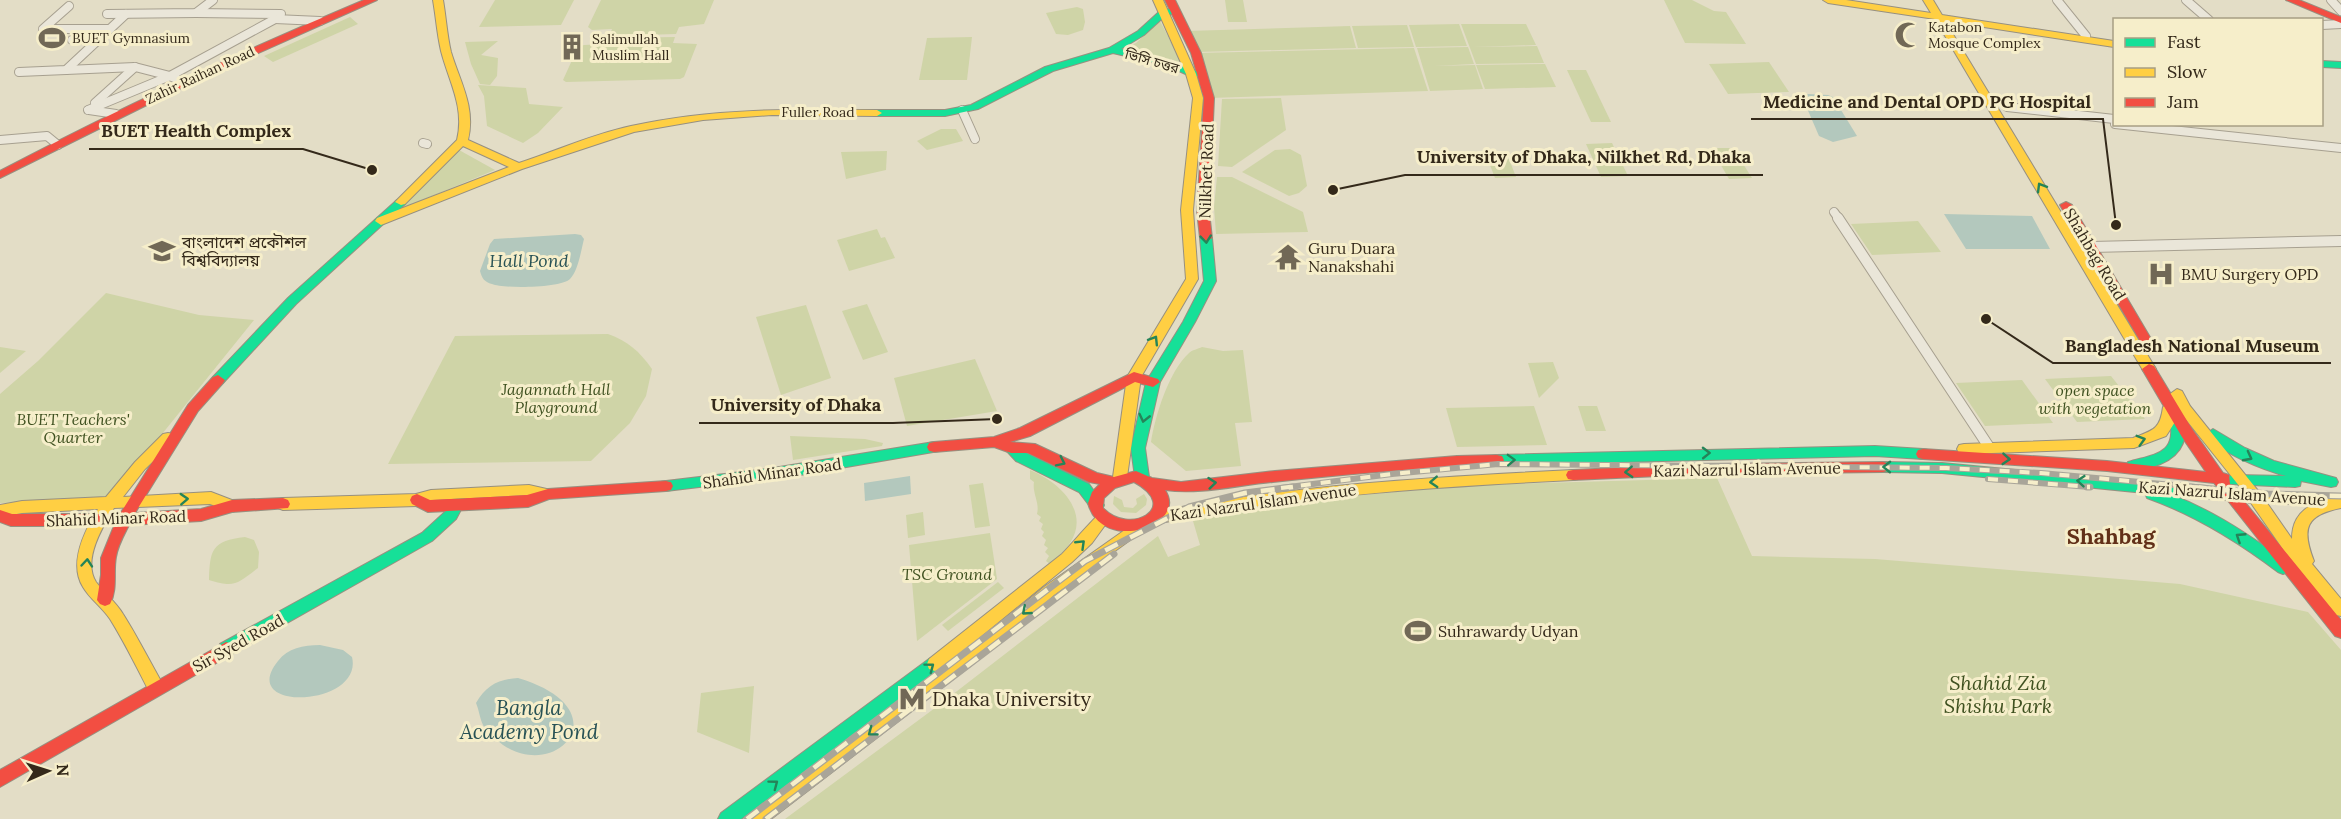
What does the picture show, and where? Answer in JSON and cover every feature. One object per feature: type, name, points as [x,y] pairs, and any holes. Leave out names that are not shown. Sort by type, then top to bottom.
[{"type":"main road","name":"Zahir Raihan Road","points":[[0,166],[55,142],[176,79],[354,0]]},
{"type":"main road","name":"Zahir Raihan Road","points":[[176,79],[372,0]]},
{"type":"main road","points":[[105,600],[109,575],[108,558],[123,520],[193,408],[247,347],[299,294],[381,222],[462,141],[467,131],[466,108],[445,47],[438,0]]},
{"type":"main road","points":[[1828,0],[1942,13],[2113,42]]},
{"type":"main road","points":[[1854,0],[2113,42]]},
{"type":"main road","points":[[1928,0],[1942,13]]},
{"type":"main road","points":[[2291,0],[2337,14]]},
{"type":"main road","points":[[2298,0],[2337,14]]},
{"type":"main road","name":"Fuller Road","points":[[381,222],[518,167],[632,129],[704,117],[772,112],[945,113],[984,104],[1049,69],[1113,50],[1141,33],[1166,6]]},
{"type":"main road","name":"Nilkhet Road","points":[[1148,480],[1138,448],[1153,382],[1189,322],[1210,281],[1203,211],[1209,98],[1166,6]]},
{"type":"main road","name":"Shahbag Road","points":[[1942,13],[2008,110],[2092,247],[2185,409],[2237,488]]},
{"type":"main road","name":"Shahbag Road","points":[[1942,13],[2170,407],[2237,488]]},
{"type":"main road","name":"ভিসি চত্তর","points":[[1113,50],[1171,64],[1197,73]]},
{"type":"main road","points":[[2323,59],[2341,60]]},
{"type":"main road","points":[[2323,64],[2341,65]]},
{"type":"main road","name":"Nilkhet Road","points":[[1115,479],[1134,377],[1192,279],[1187,210],[1198,98],[1197,73]]},
{"type":"main road","points":[[462,141],[518,167]]},
{"type":"main road","name":"Zahir Raihan Road","points":[[0,175],[55,142]]},
{"type":"main road","points":[[1190,172],[1205,172]]},
{"type":"main road","points":[[1134,377],[1153,382]]},
{"type":"main road","name":"Shahid Minar Road","points":[[0,514],[11,520],[123,520],[201,514],[232,506],[417,501],[428,506],[460,499],[529,490],[548,494],[718,482],[824,467],[934,447],[995,442],[1025,432],[1134,377]]},
{"type":"main road","points":[[1915,452],[1989,447],[2095,446],[2147,440],[2171,421],[2170,407]]},
{"type":"main road","points":[[2107,466],[2138,466],[2158,460],[2172,451],[2180,440],[2180,426],[2170,407]]},
{"type":"main road","points":[[2185,409],[2221,441],[2252,459],[2291,475],[2336,482]]},
{"type":"main road","points":[[156,688],[105,600],[88,583],[84,567],[89,546],[100,521],[127,479],[181,426]]},
{"type":"main road","name":"Shahid Minar Road","points":[[995,442],[1011,448],[1030,448],[1094,478],[1115,479]]},
{"type":"main road","name":"Shahid Minar Road","points":[[1011,448],[1021,457],[1084,488],[1100,511]]},
{"type":"main road","name":"Kazi Nazrul Islam Avenue","points":[[1148,480],[1180,487],[1275,476],[1457,461],[1703,453],[1875,451],[2107,466],[2237,488],[2341,502]]},
{"type":"main road","name":"Kazi Nazrul Islam Avenue","points":[[1155,518],[1220,504],[1395,484],[1703,469],[1942,468],[2118,485],[2237,488],[2336,482]]},
{"type":"main road","points":[[727,819],[944,657],[1084,541],[1097,529],[1100,511],[1099,492],[1115,479],[1148,480],[1162,493],[1160,512],[1155,518],[1139,526],[1049,591],[998,635],[757,819]]},
{"type":"main road","points":[[2118,485],[2158,496],[2208,517],[2264,552],[2303,585]]},
{"type":"main road","points":[[2237,488],[2303,585],[2341,631]]},
{"type":"main road","points":[[2237,488],[2341,610]]},
{"type":"main road","name":"Shahid Minar Road","points":[[0,514],[21,507],[211,498],[232,506]]},
{"type":"main road","name":"Sir Syed Road","points":[[0,779],[156,688],[427,537],[451,515],[460,499]]},
{"type":"main road","points":[[2320,585],[2301,548],[2299,541],[2301,523],[2306,513],[2315,507],[2341,502]]},
{"type":"main road","points":[[1100,511],[1124,526],[1139,526]]},
{"type":"main road","points":[[1038,581],[1049,591]]},
{"type":"street","points":[[196,13],[213,0]]},
{"type":"street","points":[[2057,0],[2086,36]]},
{"type":"street","points":[[2186,0],[2207,18]]},
{"type":"street","points":[[69,6],[43,29],[109,29]]},
{"type":"street","points":[[88,110],[176,79],[280,14],[107,14]]},
{"type":"street","points":[[66,70],[95,40],[126,14]]},
{"type":"street","points":[[2323,24],[2337,14]]},
{"type":"street","points":[[275,19],[320,21]]},
{"type":"street","points":[[72,40],[95,40]]},
{"type":"street","points":[[19,72],[135,67],[176,79]]},
{"type":"street","points":[[88,110],[135,67]]},
{"type":"street","points":[[88,110],[112,113]]},
{"type":"street","points":[[962,110],[975,139]]},
{"type":"street","points":[[2008,110],[2113,119]]},
{"type":"street","points":[[2008,110],[2113,124]]},
{"type":"street","points":[[2138,126],[2303,142],[2341,142]]},
{"type":"street","points":[[2183,126],[2341,148]]},
{"type":"street","points":[[0,140],[47,136],[55,142]]},
{"type":"street","points":[[1834,213],[1989,447]]},
{"type":"street","points":[[2092,247],[2341,241]]},
{"type":"green space","points":[[495,0],[574,0],[561,25],[479,27]]},
{"type":"green space","points":[[601,0],[714,0],[704,24],[679,27],[676,34],[609,36],[612,29],[592,30],[588,27]]},
{"type":"green space","points":[[1225,0],[1243,0],[1247,22],[1228,22]]},
{"type":"green space","points":[[1664,0],[1692,0],[1714,11],[1726,12],[1746,44],[1685,43]]},
{"type":"green space","points":[[1077,7],[1083,9],[1085,22],[1083,30],[1068,35],[1056,34],[1046,13]]},
{"type":"green space","points":[[350,17],[358,24],[273,62],[264,56]]},
{"type":"green space","points":[[1160,21],[1182,63],[1124,48],[1136,43]]},
{"type":"green space","points":[[1459,24],[1467,46],[1416,47],[1409,25]]},
{"type":"green space","points":[[1461,24],[1526,24],[1536,45],[1472,47],[1537,46],[1544,63],[1476,64]]},
{"type":"green space","points":[[1407,25],[1414,47],[1358,48],[1352,26]]},
{"type":"green space","points":[[1350,26],[1356,48],[1196,52],[1186,31]]},
{"type":"green space","points":[[675,37],[673,43],[697,44],[684,77],[680,79],[566,82],[563,80],[578,47],[605,44],[608,38]]},
{"type":"green space","points":[[972,37],[967,80],[919,80],[927,38]]},
{"type":"green space","points":[[498,41],[481,55],[498,58],[497,76],[490,85],[480,84],[465,42]]},
{"type":"green space","points":[[1468,47],[1474,64],[1434,66],[1475,65],[1483,89],[1430,91],[1417,48]]},
{"type":"green space","points":[[1414,48],[1428,91],[1210,98],[1197,53]]},
{"type":"green space","points":[[1769,62],[1789,92],[1728,94],[1709,64]]},
{"type":"green space","points":[[1545,64],[1556,87],[1485,89],[1476,65]]},
{"type":"green space","points":[[1567,70],[1586,70],[1611,122],[1591,122]]},
{"type":"green space","points":[[478,85],[526,88],[529,104],[563,107],[538,133],[523,143],[487,126],[484,96]]},
{"type":"green space","points":[[1281,98],[1286,130],[1232,167],[1218,166],[1222,99]]},
{"type":"green space","points":[[941,129],[956,129],[963,141],[927,150],[917,141]]},
{"type":"green space","points":[[1612,143],[1628,176],[1601,177],[1586,144]]},
{"type":"green space","points":[[1711,148],[1733,148],[1752,178],[1729,179]]},
{"type":"green space","points":[[1290,149],[1301,155],[1307,186],[1299,193],[1289,196],[1242,172],[1275,150]]},
{"type":"green space","points":[[459,150],[495,170],[398,210]]},
{"type":"green space","points":[[887,151],[886,170],[846,179],[841,152]]},
{"type":"green space","points":[[1509,159],[1516,177],[1495,178],[1488,160]]},
{"type":"green space","points":[[1217,177],[1232,177],[1303,212],[1308,232],[1216,234],[1214,207]]},
{"type":"green space","points":[[1918,221],[1941,252],[1872,255],[1851,224]]},
{"type":"green space","points":[[877,229],[881,238],[885,237],[895,258],[849,271],[837,240]]},
{"type":"green space","name":"BUET Teachers' Quarter","points":[[106,293],[199,315],[254,320],[108,501],[0,503],[0,394],[38,361]]},
{"type":"green space","points":[[867,304],[888,352],[863,360],[842,311]]},
{"type":"green space","points":[[806,305],[831,378],[781,395],[756,317]]},
{"type":"green space","name":"Jagannath Hall Playground","points":[[608,334],[633,347],[652,369],[646,396],[630,423],[591,461],[388,464],[455,336]]},
{"type":"green space","points":[[0,347],[26,351],[0,373]]},
{"type":"green space","points":[[1202,347],[1223,351],[1243,350],[1252,422],[1235,423],[1241,466],[1186,471],[1151,442],[1169,382],[1189,353]]},
{"type":"green space","points":[[975,359],[997,411],[907,426],[894,378]]},
{"type":"green space","points":[[1553,362],[1559,378],[1539,398],[1528,363]]},
{"type":"green space","name":"open space with vegetation","points":[[2111,376],[2145,419],[2077,422],[2045,379]]},
{"type":"green space","points":[[2022,380],[2053,423],[1985,426],[1956,383]]},
{"type":"green space","points":[[1534,406],[1547,445],[1457,447],[1446,408]]},
{"type":"green space","points":[[1578,406],[1597,406],[1606,431],[1586,431]]},
{"type":"green space","points":[[790,436],[865,439],[883,443],[882,446],[793,460]]},
{"type":"green space","points":[[1030,470],[1060,489],[1074,509],[1077,520],[1070,543],[1050,564],[1046,561],[1049,556],[1045,552],[1048,548],[1044,545],[1046,540],[1042,536],[1043,524],[1039,521],[1041,517],[1037,514],[1038,506],[1034,482],[1030,479]]},
{"type":"green space","name":"Suhrawardy Udyan","points":[[1717,478],[1752,556],[1875,559],[2180,584],[2308,612],[2341,650],[2341,819],[785,819],[939,705],[1158,536],[1168,557],[1200,545],[1193,521],[1200,518],[1352,496],[1472,485]]},
{"type":"green space","points":[[983,483],[990,526],[975,528],[969,485]]},
{"type":"green space","points":[[1144,494],[1147,499],[1146,505],[1136,513],[1121,512],[1113,504],[1114,496],[1122,500],[1124,507],[1133,508],[1137,504],[1136,499]]},
{"type":"green space","points":[[923,512],[925,535],[908,538],[906,515]]},
{"type":"green space","name":"TSC Ground","points":[[990,533],[997,579],[917,641],[909,545]]},
{"type":"green space","points":[[245,537],[254,540],[259,552],[258,568],[235,583],[225,584],[209,580],[210,561],[215,548],[226,541]]},
{"type":"green space","points":[[998,582],[1004,588],[948,631],[942,625]]},
{"type":"green space","points":[[754,686],[749,753],[697,732],[701,693]]},
{"type":"water","points":[[1803,95],[1833,97],[1857,136],[1833,142],[1819,136],[1803,99]]},
{"type":"water","points":[[1944,214],[2032,216],[2050,249],[1966,249]]},
{"type":"water","name":"Hall Pond","points":[[581,235],[584,239],[575,271],[565,282],[545,286],[508,287],[489,283],[482,276],[480,271],[494,239]]},
{"type":"water","points":[[910,476],[911,494],[865,501],[864,483]]},
{"type":"water","points":[[320,645],[343,650],[352,657],[351,674],[340,686],[323,694],[304,697],[286,696],[274,689],[270,678],[278,661],[286,653],[296,648]]},
{"type":"water","name":"Bangla Academy Pond","points":[[518,678],[549,691],[567,707],[573,723],[570,737],[559,748],[543,754],[524,754],[503,745],[483,725],[476,703],[480,697],[493,684]]},
{"type":"railway","points":[[1281,488],[1498,464],[1946,468],[2041,473],[2206,488]]},
{"type":"railway","points":[[1988,479],[2090,487],[2087,487]]},
{"type":"railway","points":[[747,819],[1085,561],[1189,507],[1245,493],[1293,487]]},
{"type":"railway","points":[[2190,487],[2268,494],[2341,496]]},
{"type":"railway","points":[[766,819],[1114,554]]},
{"type":"traffic: fast","points":[[877,113],[945,113],[974,107],[1049,69],[1113,50],[1141,33],[1163,13],[1175,11]]},
{"type":"traffic: fast","points":[[1113,50],[1171,64],[1194,74]]},
{"type":"traffic: fast","points":[[2323,64],[2341,65]]},
{"type":"traffic: fast","points":[[218,380],[292,301],[401,202]]},
{"type":"traffic: fast","points":[[1142,477],[1138,448],[1153,382],[1189,322],[1210,281],[1206,238]]},
{"type":"traffic: fast","points":[[2133,466],[2152,462],[2168,454],[2178,440],[2177,420]]},
{"type":"traffic: fast","points":[[2213,434],[2240,452],[2269,465],[2331,482]]},
{"type":"traffic: fast","points":[[666,486],[767,475],[934,447]]},
{"type":"traffic: fast","points":[[1011,448],[1021,457],[1084,488],[1097,505]]},
{"type":"traffic: fast","points":[[1497,460],[1875,451],[1923,454]]},
{"type":"traffic: fast","points":[[1883,467],[1942,468],[2236,496]]},
{"type":"traffic: fast","points":[[2235,480],[2295,482]]},
{"type":"traffic: fast","points":[[2152,494],[2188,508],[2221,525],[2253,545],[2283,568]]},
{"type":"traffic: fast","points":[[226,649],[427,537],[451,515],[459,500]]},
{"type":"traffic: fast","points":[[727,819],[935,664]]},
{"type":"traffic: slow","points":[[401,202],[462,141],[465,129],[466,117],[462,95],[446,51],[438,0]]},
{"type":"traffic: slow","points":[[1120,477],[1134,377],[1192,279],[1187,210],[1198,98],[1191,74],[1158,0]]},
{"type":"traffic: slow","points":[[1828,0],[2113,44]]},
{"type":"traffic: slow","points":[[1928,0],[2149,369]]},
{"type":"traffic: slow","points":[[381,221],[518,167],[632,129],[703,117],[772,112],[877,113]]},
{"type":"traffic: slow","points":[[462,141],[518,167]]},
{"type":"traffic: slow","points":[[2177,394],[2185,409],[2249,488],[2290,548],[2341,610]]},
{"type":"traffic: slow","points":[[1964,449],[2134,443],[2161,432],[2168,422],[2170,407]]},
{"type":"traffic: slow","points":[[156,688],[129,637],[108,604],[89,584],[85,562],[89,543],[110,502],[140,465],[168,438]]},
{"type":"traffic: slow","points":[[1155,518],[1311,493],[1573,475]]},
{"type":"traffic: slow","points":[[283,504],[417,500],[431,495],[529,490],[546,494]]},
{"type":"traffic: slow","points":[[2247,497],[2327,500]]},
{"type":"traffic: slow","points":[[0,511],[22,507],[211,498],[232,506]]},
{"type":"traffic: slow","points":[[2306,561],[2299,537],[2303,520],[2317,509],[2341,502]]},
{"type":"traffic: slow","points":[[935,664],[1067,558],[1087,539],[1103,517]]},
{"type":"traffic: slow","points":[[757,819],[998,635],[1049,591],[1139,526]]},
{"type":"traffic: jam","points":[[0,175],[91,127],[184,83],[372,0]]},
{"type":"traffic: jam","points":[[1170,0],[1196,53],[1209,98],[1203,211],[1206,238]]},
{"type":"traffic: jam","points":[[2291,0],[2341,20]]},
{"type":"traffic: jam","points":[[2066,205],[2148,344]]},
{"type":"traffic: jam","points":[[2149,369],[2187,433],[2225,488],[2341,631]]},
{"type":"traffic: jam","points":[[934,447],[995,442],[1025,432],[1134,377],[1153,382]]},
{"type":"traffic: jam","points":[[105,600],[109,575],[108,558],[113,542],[133,502],[193,408],[218,380]]},
{"type":"traffic: jam","points":[[995,442],[1011,448],[1030,448],[1094,478],[1110,481]]},
{"type":"traffic: jam","points":[[1923,454],[2107,466],[2224,479]]},
{"type":"traffic: jam","points":[[1154,483],[1181,487],[1275,476],[1457,461],[1497,460]]},
{"type":"traffic: jam","points":[[1573,475],[1703,469],[1883,467]]},
{"type":"traffic: jam","points":[[1136,476],[1153,486],[1161,496],[1161,507],[1155,516],[1145,523],[1132,526],[1118,525],[1104,518],[1097,510],[1095,503],[1097,496],[1119,480],[1136,476]]},
{"type":"traffic: jam","points":[[417,500],[428,506],[528,501],[548,494],[666,486]]},
{"type":"traffic: jam","points":[[0,516],[11,520],[100,521],[201,515],[232,506],[283,504]]},
{"type":"traffic: jam","points":[[0,779],[226,649]]},
{"type":"place","name":"Katabon Mosque Complex","points":[[1908,35]]},
{"type":"place","name":"BUET Gymnasium","points":[[52,38]]},
{"type":"place","name":"Salimullah Muslim Hall","points":[[572,47]]},
{"type":"place","name":"BUET Health Complex","points":[[372,170]]},
{"type":"place","name":"University of Dhaka, Nilkhet Rd, Dhaka","points":[[1333,190]]},
{"type":"place","name":"Medicine and Dental OPD PG Hospital","points":[[2116,225]]},
{"type":"place","name":"বাংলাদেশ প্রকৌশল বিশ্ববিদ্যালয়","points":[[162,251]]},
{"type":"place","name":"Guru Duara Nanakshahi","points":[[1288,257]]},
{"type":"place","name":"BMU Surgery OPD","points":[[2161,274]]},
{"type":"place","name":"Bangladesh National Museum","points":[[1986,319]]},
{"type":"place","name":"University of Dhaka","points":[[997,419]]},
{"type":"place","name":"Suhrawardy Udyan","points":[[1418,631]]},
{"type":"place","name":"Dhaka University","points":[[912,699]]},
{"type":"district","name":"Shahbag","points":[[2111,536]]},
{"type":"park label","name":"Shahid Zia Shishu Park","points":[[1998,694]]}]
